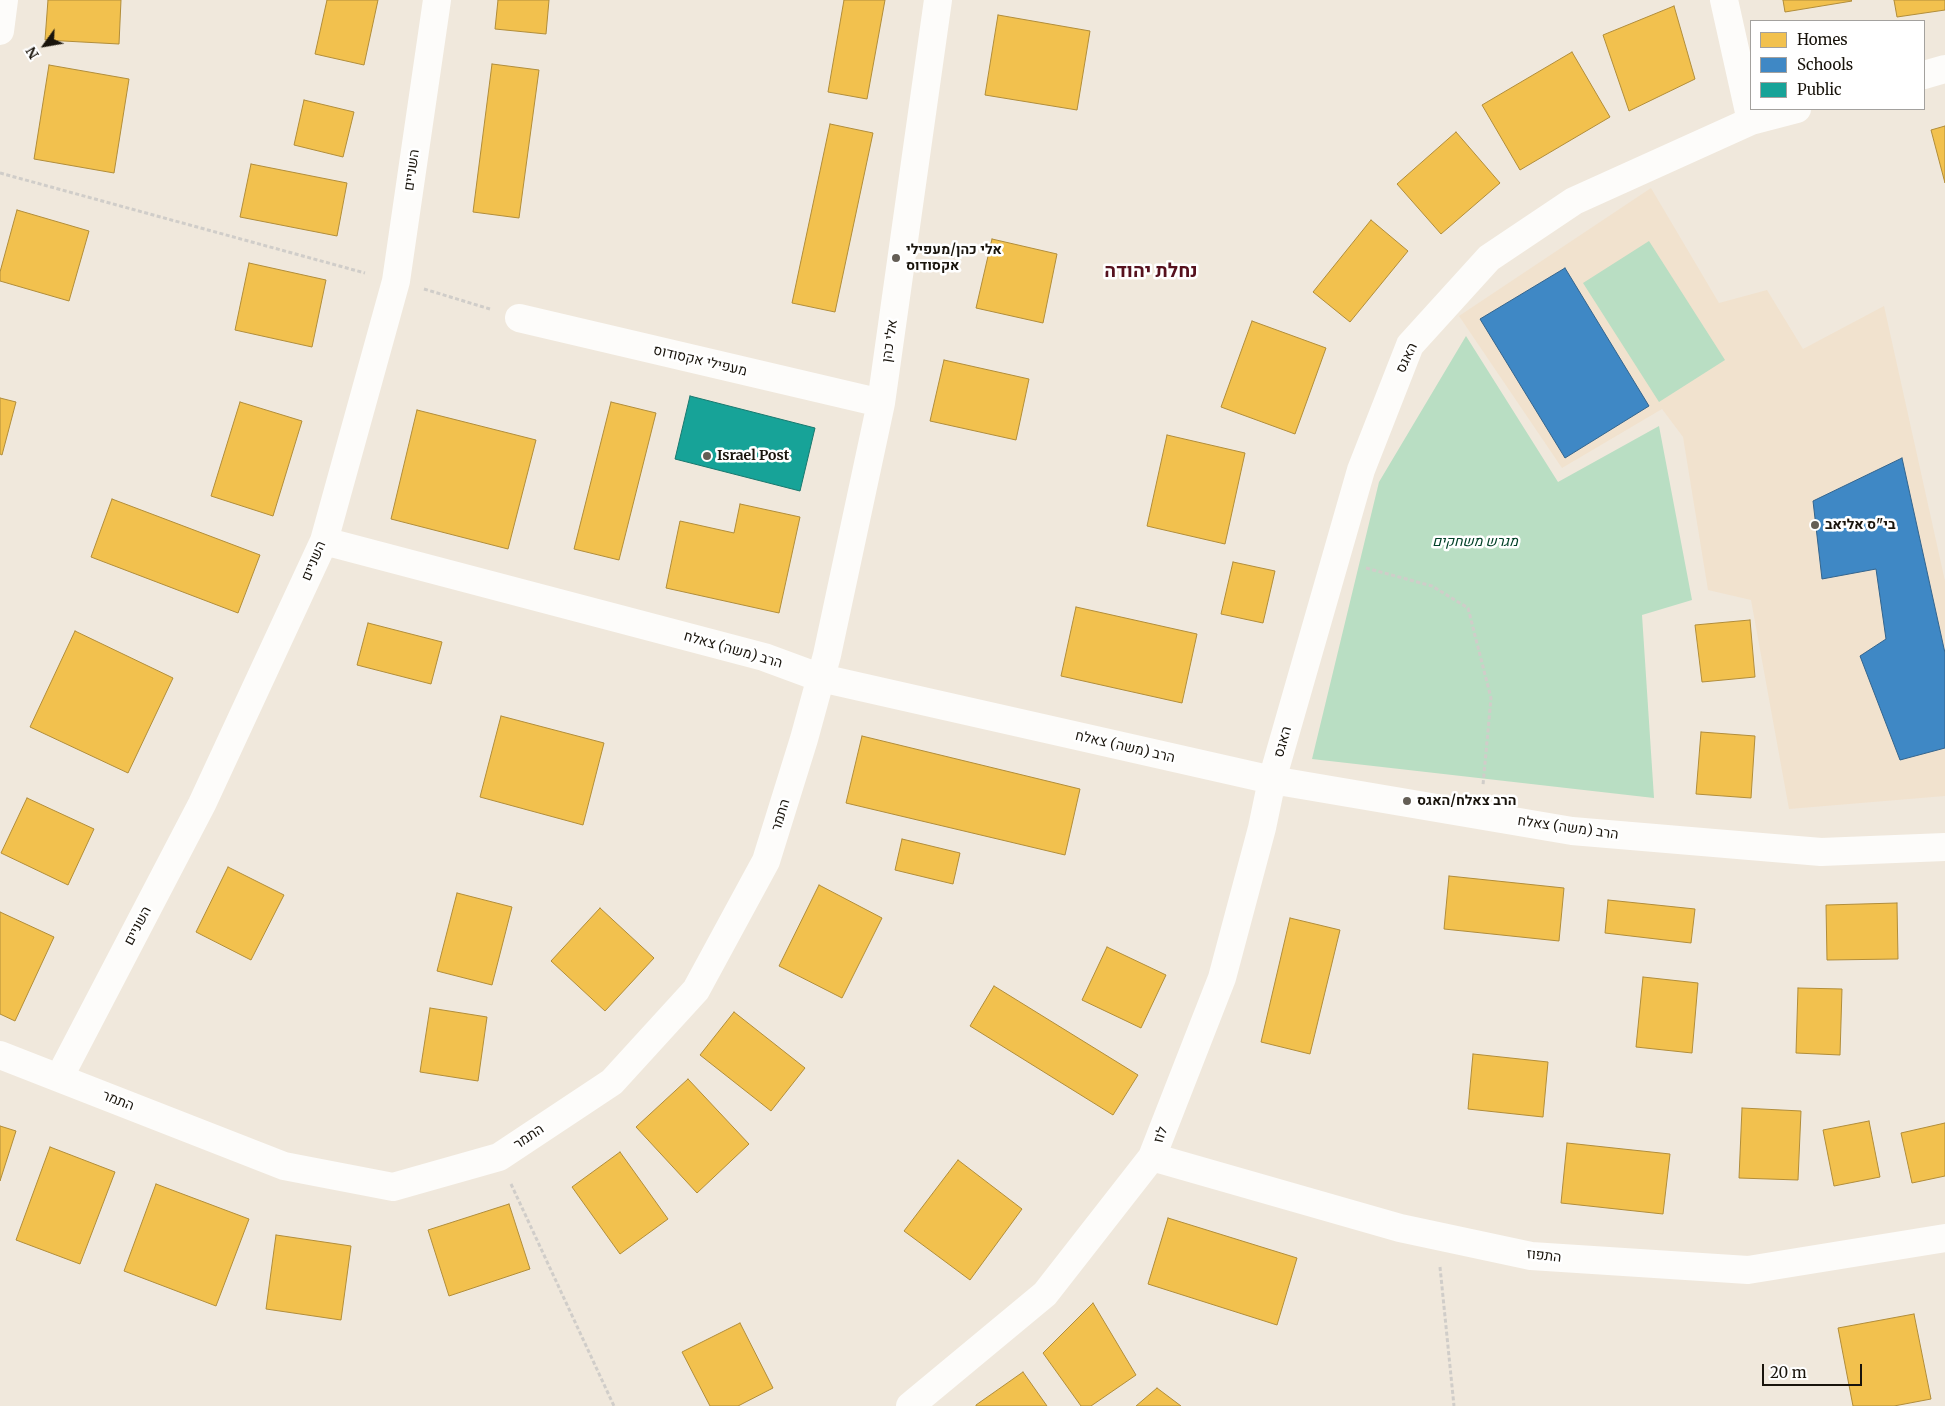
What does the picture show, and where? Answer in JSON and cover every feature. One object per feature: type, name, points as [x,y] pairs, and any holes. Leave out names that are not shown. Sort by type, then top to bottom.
[{"type":"street","points":[[0,32],[4,0]]},
{"type":"street","name":"השניים","points":[[59,1078],[202,804],[324,541],[396,281],[437,0]]},
{"type":"street","name":"אלי כהן","points":[[821,678],[881,404],[938,0]]},
{"type":"street","points":[[1724,0],[1751,121]]},
{"type":"street","points":[[1925,75],[1945,69]]},
{"type":"street","name":"האגס","points":[[1272,780],[1361,470],[1410,345],[1489,258],[1574,201],[1751,121],[1793,110]]},
{"type":"street","name":"מעפילי אקסודוס","points":[[519,318],[881,404]]},
{"type":"street","name":"הרב (משה) צאלח","points":[[324,541],[764,656],[821,678],[1272,780],[1572,831],[1821,852],[1945,847]]},
{"type":"street","name":"התמר","points":[[0,1056],[284,1166],[393,1187],[499,1157],[612,1082],[696,990],[766,861],[821,678]]},
{"type":"street","name":"לוז","points":[[910,1406],[1046,1294],[1152,1157],[1222,978],[1262,828],[1272,780]]},
{"type":"street","name":"התפוז","points":[[1152,1157],[1400,1228],[1531,1256],[1748,1270],[1945,1238]]},
{"type":"path","points":[[0,174],[396,281],[519,318]]},
{"type":"path","points":[[1335,559],[1432,586],[1468,608],[1491,698],[1480,815]]},
{"type":"path","points":[[499,1157],[614,1406]]},
{"type":"path","points":[[1436,1236],[1454,1406]]},
{"type":"shaded area","name":"בי\"ס אליאב","points":[[1651,188],[1719,303],[1767,290],[1803,349],[1884,306],[1945,581],[1945,796],[1789,809],[1751,600],[1708,590],[1683,437],[1662,409],[1562,468],[1459,316]]},
{"type":"green space","points":[[1649,241],[1725,360],[1659,402],[1583,283]]},
{"type":"green space","name":"מגרש משחקים","points":[[1466,336],[1558,482],[1659,426],[1692,600],[1642,615],[1654,798],[1312,759],[1379,482]]},
{"type":"building: Homes","points":[[48,0],[121,0],[119,44],[45,40]]},
{"type":"building: Homes","points":[[327,0],[378,0],[364,65],[315,54]]},
{"type":"building: Homes","points":[[498,0],[549,0],[546,34],[495,29]]},
{"type":"building: Homes","points":[[844,0],[885,0],[867,99],[828,92]]},
{"type":"building: Homes","points":[[1783,0],[1851,0],[1852,1],[1785,12]]},
{"type":"building: Homes","points":[[1894,0],[1945,0],[1945,10],[1897,17]]},
{"type":"building: Homes","points":[[1674,6],[1695,79],[1629,111],[1603,35]]},
{"type":"building: Homes","points":[[998,15],[1090,31],[1077,110],[985,95]]},
{"type":"building: Homes","points":[[1572,52],[1610,117],[1520,170],[1482,105]]},
{"type":"building: Homes","points":[[492,64],[539,70],[519,218],[473,212]]},
{"type":"building: Homes","points":[[49,65],[129,79],[114,173],[34,159]]},
{"type":"building: Homes","points":[[304,100],[354,112],[343,157],[294,145]]},
{"type":"building: Homes","points":[[830,124],[873,133],[835,312],[792,303]]},
{"type":"building: Homes","points":[[1945,126],[1945,183],[1931,130]]},
{"type":"building: Homes","points":[[1456,132],[1500,183],[1441,234],[1397,184]]},
{"type":"building: Homes","points":[[251,164],[347,183],[337,236],[240,217]]},
{"type":"building: Homes","points":[[17,210],[89,231],[69,301],[0,281],[0,272]]},
{"type":"building: Homes","points":[[1371,220],[1408,251],[1350,322],[1313,292]]},
{"type":"building: Homes","points":[[992,239],[1057,254],[1043,323],[976,308]]},
{"type":"building: Homes","points":[[249,263],[326,280],[312,347],[235,330]]},
{"type":"building: Homes","points":[[1252,321],[1326,348],[1295,434],[1221,407]]},
{"type":"building: Homes","points":[[944,360],[1029,379],[1016,440],[930,421]]},
{"type":"building: Homes","points":[[0,398],[16,402],[2,455],[0,454]]},
{"type":"building: Homes","points":[[240,402],[302,421],[273,516],[211,496]]},
{"type":"building: Homes","points":[[611,402],[656,413],[619,560],[574,549]]},
{"type":"building: Homes","points":[[417,410],[536,440],[508,549],[391,519]]},
{"type":"building: Homes","points":[[1167,435],[1245,453],[1225,544],[1147,526]]},
{"type":"building: Homes","points":[[112,499],[260,555],[238,613],[91,557]]},
{"type":"building: Homes","points":[[740,504],[800,517],[779,613],[666,588],[680,521],[734,533]]},
{"type":"building: Homes","points":[[1233,562],[1275,571],[1263,623],[1221,614]]},
{"type":"building: Homes","points":[[1076,607],[1197,634],[1182,703],[1061,676]]},
{"type":"building: Homes","points":[[1750,620],[1755,677],[1702,682],[1695,625]]},
{"type":"building: Homes","points":[[368,623],[442,642],[431,684],[357,665]]},
{"type":"building: Homes","points":[[75,631],[173,678],[128,773],[30,727]]},
{"type":"building: Homes","points":[[501,716],[604,743],[583,825],[480,797]]},
{"type":"building: Homes","points":[[1701,732],[1755,736],[1751,798],[1696,794]]},
{"type":"building: Homes","points":[[862,736],[1080,789],[1065,855],[846,803]]},
{"type":"building: Homes","points":[[27,798],[94,829],[68,885],[1,853]]},
{"type":"building: Homes","points":[[902,839],[960,853],[953,884],[895,870]]},
{"type":"building: Homes","points":[[228,867],[284,895],[251,960],[196,932]]},
{"type":"building: Homes","points":[[1449,876],[1564,888],[1559,941],[1444,929]]},
{"type":"building: Homes","points":[[819,885],[882,918],[842,998],[779,966]]},
{"type":"building: Homes","points":[[457,893],[512,907],[492,985],[437,971]]},
{"type":"building: Homes","points":[[1608,900],[1695,909],[1691,943],[1605,933]]},
{"type":"building: Homes","points":[[1897,903],[1898,959],[1827,960],[1826,905]]},
{"type":"building: Homes","points":[[600,908],[654,958],[605,1011],[551,961]]},
{"type":"building: Homes","points":[[0,912],[54,937],[15,1021],[0,1014]]},
{"type":"building: Homes","points":[[1290,918],[1340,930],[1310,1054],[1261,1042]]},
{"type":"building: Homes","points":[[1107,947],[1166,975],[1141,1028],[1082,1000]]},
{"type":"building: Homes","points":[[1643,977],[1698,983],[1692,1053],[1636,1047]]},
{"type":"building: Homes","points":[[994,986],[1138,1075],[1113,1115],[970,1026]]},
{"type":"building: Homes","points":[[1798,988],[1842,989],[1840,1055],[1796,1053]]},
{"type":"building: Homes","points":[[430,1008],[487,1017],[478,1081],[420,1072]]},
{"type":"building: Homes","points":[[734,1012],[805,1068],[771,1111],[700,1055]]},
{"type":"building: Homes","points":[[1473,1054],[1548,1062],[1543,1117],[1468,1109]]},
{"type":"building: Homes","points":[[688,1079],[749,1144],[697,1193],[636,1127]]},
{"type":"building: Homes","points":[[1742,1108],[1801,1111],[1798,1180],[1739,1178]]},
{"type":"building: Homes","points":[[1869,1121],[1880,1177],[1834,1186],[1823,1130]]},
{"type":"building: Homes","points":[[1945,1123],[1945,1176],[1912,1183],[1901,1133]]},
{"type":"building: Homes","points":[[0,1126],[16,1131],[0,1181]]},
{"type":"building: Homes","points":[[1567,1143],[1670,1154],[1663,1214],[1561,1203]]},
{"type":"building: Homes","points":[[50,1147],[115,1172],[80,1264],[16,1240]]},
{"type":"building: Homes","points":[[620,1152],[668,1219],[620,1254],[572,1187]]},
{"type":"building: Homes","points":[[958,1160],[1022,1209],[970,1280],[904,1231]]},
{"type":"building: Homes","points":[[156,1184],[249,1219],[216,1306],[124,1271]]},
{"type":"building: Homes","points":[[509,1204],[530,1269],[449,1296],[428,1230]]},
{"type":"building: Homes","points":[[1168,1218],[1297,1258],[1277,1325],[1148,1284]]},
{"type":"building: Homes","points":[[276,1235],[351,1246],[341,1320],[266,1309]]},
{"type":"building: Homes","points":[[1093,1303],[1136,1375],[1091,1406],[1081,1406],[1043,1353]]},
{"type":"building: Homes","points":[[1914,1314],[1931,1399],[1894,1406],[1853,1406],[1838,1328]]},
{"type":"building: Homes","points":[[740,1323],[773,1388],[738,1406],[710,1406],[682,1352]]},
{"type":"building: Homes","points":[[1023,1372],[1047,1406],[976,1406],[976,1405]]},
{"type":"building: Homes","points":[[1157,1388],[1181,1406],[1136,1406]]},
{"type":"building: Schools","points":[[1565,268],[1649,406],[1565,458],[1480,319]]},
{"type":"building: Schools","points":[[1902,458],[1945,653],[1945,748],[1900,760],[1860,656],[1886,639],[1876,569],[1822,579],[1813,501]]},
{"type":"building: Public","points":[[690,396],[815,428],[800,491],[675,459]]},
{"type":"place","name":"אלי כהן/מעפילי אקסודוס","points":[[896,258]]},
{"type":"place","name":"Israel Post","points":[[707,456]]},
{"type":"place","name":"בי\"ס אליאב","points":[[1815,525]]},
{"type":"place","name":"הרב צאלח/האגס","points":[[1407,801]]},
{"type":"district","name":"נחלת יהודה","points":[[1151,272]]}]
